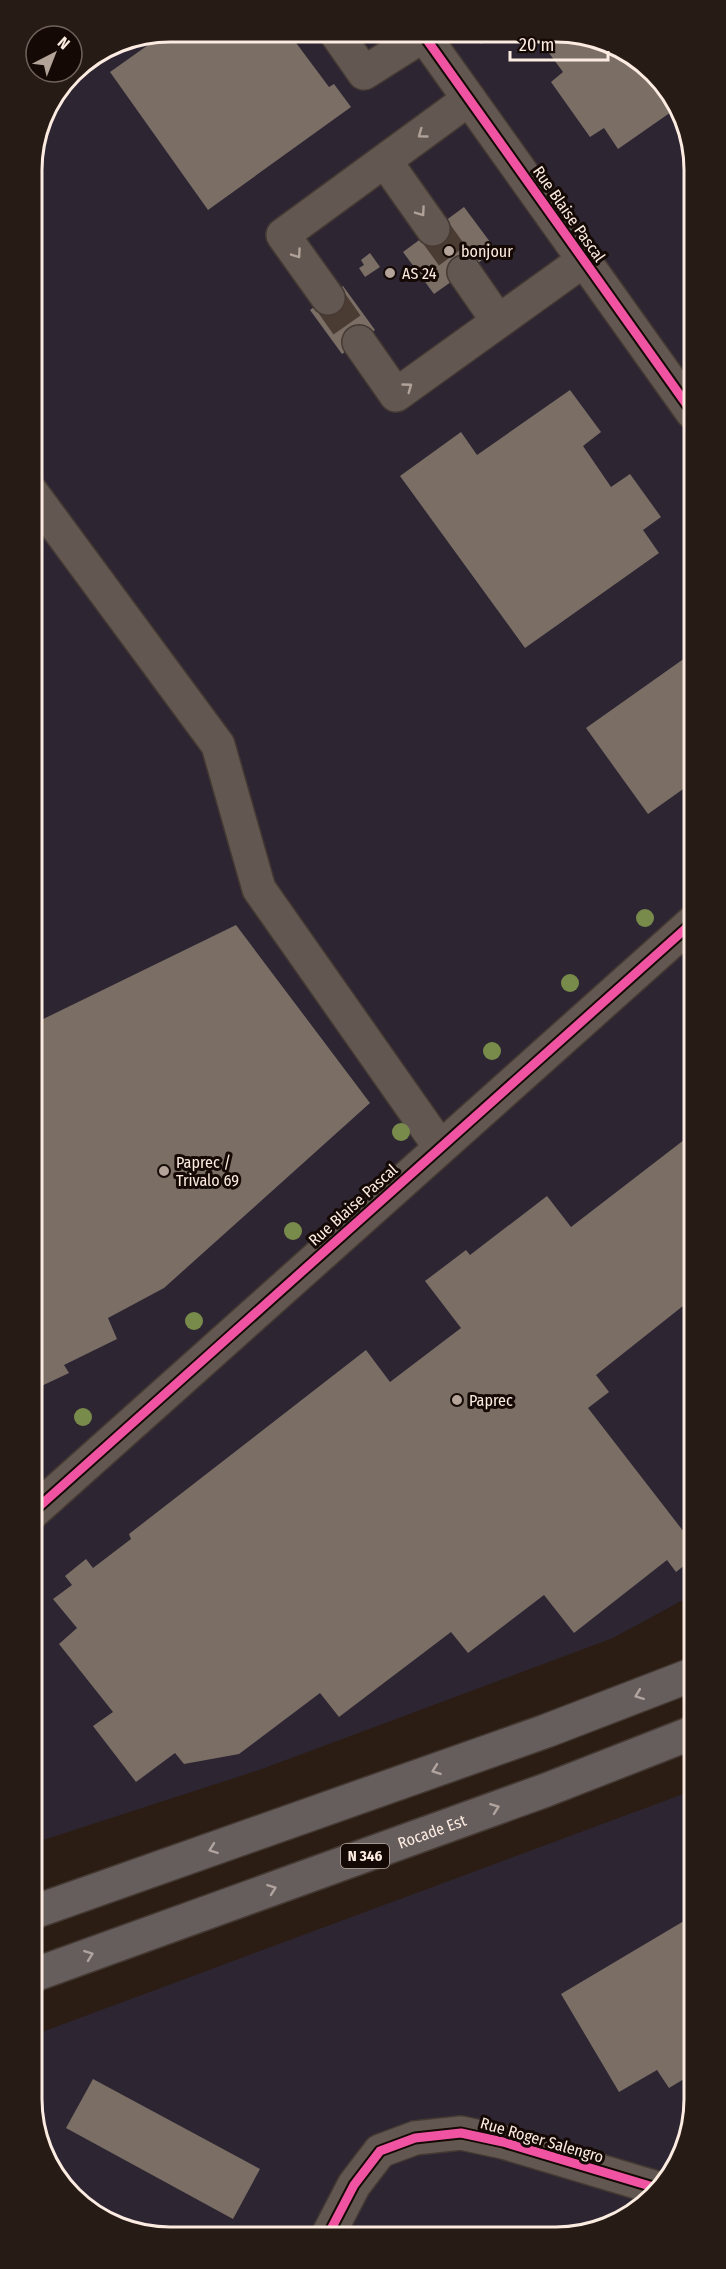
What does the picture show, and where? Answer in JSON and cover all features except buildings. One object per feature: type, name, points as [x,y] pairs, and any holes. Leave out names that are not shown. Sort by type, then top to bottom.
[{"type":"highway","points":[[42,1909],[546,1731],[684,1678]]},
{"type":"highway","name":"Rocade Est","points":[[42,1972],[546,1790],[684,1736]]},
{"type":"street","points":[[342,42],[364,72],[411,42]]},
{"type":"street","name":"Rue Blaise Pascal","points":[[429,42],[684,401]]},
{"type":"street","points":[[328,298],[283,235],[469,99]]},
{"type":"street","points":[[385,160],[433,229]]},
{"type":"street","points":[[359,342],[396,395],[584,260]]},
{"type":"street","points":[[464,272],[498,321]]},
{"type":"street","points":[[42,507],[218,745],[260,889],[440,1147]]},
{"type":"street","name":"Rue Blaise Pascal","points":[[42,1504],[684,930]]},
{"type":"street","name":"Rue Roger Salengro","points":[[332,2227],[354,2185],[380,2151],[415,2138],[461,2133],[503,2142],[649,2186]]},
{"type":"shaded area","points":[[162,42],[564,42],[581,44],[612,55],[646,80],[667,106],[682,145],[684,170],[684,1599],[613,1638],[259,1770],[42,1840],[42,162],[46,137],[52,121],[69,92],[76,84],[84,84],[84,76],[106,59],[137,46]]},
{"type":"shaded area","points":[[684,1794],[684,2107],[680,2132],[667,2163],[652,2183],[620,2210],[597,2220],[564,2227],[162,2227],[129,2220],[114,2214],[92,2200],[69,2177],[55,2155],[43,2115],[42,2032]]},
{"type":"tunnel","points":[[433,229],[464,272]]},
{"type":"tunnel","points":[[328,298],[359,342]]},
{"type":"cycle path","points":[[428,42],[684,401]]},
{"type":"cycle path","points":[[42,1504],[684,930]]},
{"type":"cycle path","points":[[332,2227],[354,2185],[380,2151],[415,2138],[461,2133],[503,2142],[649,2186]]},
{"type":"place","name":"bonjour","points":[[449,251]]},
{"type":"place","name":"AS 24","points":[[390,273]]},
{"type":"place","name":"Paprec / Trivalo 69","points":[[164,1171]]},
{"type":"place","name":"Paprec","points":[[457,1400]]}]
